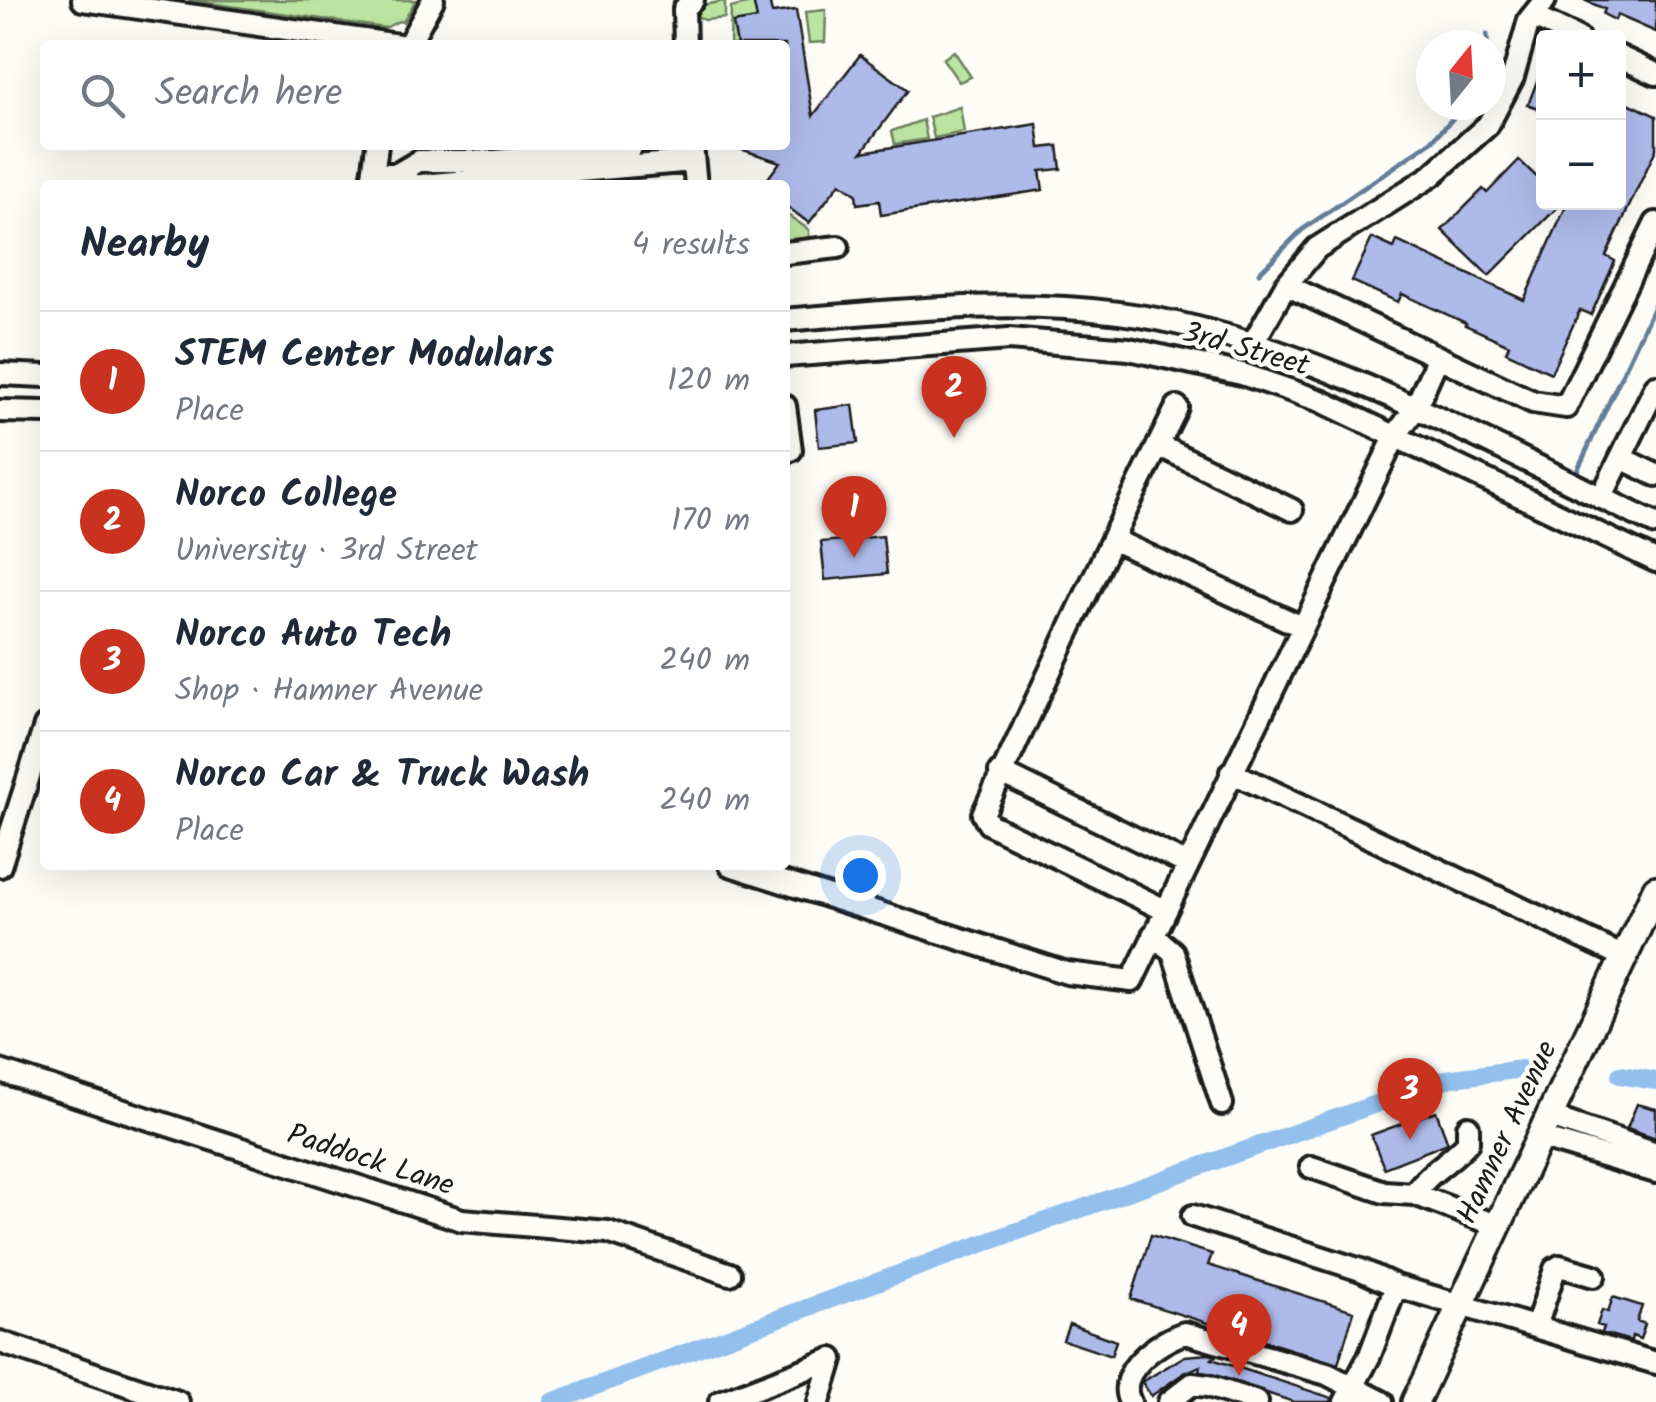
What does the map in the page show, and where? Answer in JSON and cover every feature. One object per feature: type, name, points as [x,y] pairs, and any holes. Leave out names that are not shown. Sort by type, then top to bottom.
[{"type":"main road","name":"Hamner Avenue","points":[[1415,1402],[1654,896]]},
{"type":"street","points":[[82,0],[164,6],[369,40]]},
{"type":"street","points":[[411,40],[434,0]]},
{"type":"street","points":[[685,40],[684,9],[693,0]]},
{"type":"street","points":[[1253,343],[1286,285],[1317,248],[1431,176],[1488,125],[1513,76],[1539,8],[1568,30]]},
{"type":"street","points":[[1626,60],[1656,74]]},
{"type":"street","points":[[376,150],[372,179],[397,174],[419,161],[496,161],[610,150]]},
{"type":"street","points":[[558,180],[692,153],[695,180]]},
{"type":"street","points":[[397,174],[410,180]]},
{"type":"street","points":[[1286,285],[1533,402],[1566,406],[1656,224]]},
{"type":"street","points":[[790,252],[838,247]]},
{"type":"street","name":"3rd Street","points":[[790,320],[940,308],[1032,306],[1156,319],[1253,343],[1415,409],[1656,524]]},
{"type":"street","name":"3rd Street","points":[[790,356],[1009,339],[1129,349],[1242,374],[1321,401],[1396,435],[1656,562]]},
{"type":"street","points":[[746,870],[1067,973],[1132,981],[1396,435],[1415,409],[1438,357]]},
{"type":"street","points":[[0,374],[40,376]]},
{"type":"street","points":[[1601,498],[1621,458],[1649,417],[1656,386]]},
{"type":"street","points":[[1165,910],[989,824],[982,814],[1177,407]]},
{"type":"street","points":[[0,411],[40,412]]},
{"type":"street","points":[[1158,445],[1292,510]]},
{"type":"street","points":[[1621,458],[1656,475]]},
{"type":"street","points":[[1112,539],[1302,627]]},
{"type":"street","points":[[0,866],[40,742]]},
{"type":"street","points":[[1000,772],[1188,864]]},
{"type":"street","points":[[1231,772],[1624,957]]},
{"type":"street","points":[[1154,935],[1172,952],[1222,1104]]},
{"type":"street","name":"Paddock Lane","points":[[0,1071],[462,1220],[608,1232],[730,1274]]},
{"type":"street","points":[[1548,1117],[1656,1153]]},
{"type":"street","points":[[1548,1117],[1656,1172]]},
{"type":"street","points":[[1414,1194],[1421,1182],[1454,1158],[1468,1142],[1468,1127]]},
{"type":"street","points":[[1311,1167],[1384,1192],[1414,1194],[1498,1226]]},
{"type":"street","points":[[1193,1216],[1361,1270],[1396,1286],[1656,1363]]},
{"type":"street","points":[[1536,1327],[1555,1268],[1594,1276]]},
{"type":"street","points":[[1350,1395],[1396,1286]]},
{"type":"street","points":[[1130,1402],[1125,1393],[1126,1381],[1145,1356],[1164,1338],[1185,1332],[1327,1374],[1350,1395],[1382,1402]]},
{"type":"street","points":[[0,1342],[178,1402]]},
{"type":"street","points":[[720,1402],[832,1359],[819,1402]]},
{"type":"street","points":[[772,1402],[779,1380]]},
{"type":"street","points":[[1169,1402],[1192,1384],[1257,1402]]},
{"type":"green space","points":[[188,0],[416,0],[403,22],[385,28]]},
{"type":"green space","points":[[725,1],[725,18],[704,20],[694,14],[703,5]]},
{"type":"green space","points":[[754,2],[757,19],[734,23],[736,40],[730,40],[731,8]]},
{"type":"green space","points":[[826,10],[825,42],[809,43],[805,12]]},
{"type":"green space","points":[[954,51],[971,77],[959,82],[943,59]]},
{"type":"green space","points":[[960,107],[964,132],[934,138],[929,117]]},
{"type":"green space","points":[[923,120],[927,139],[895,144],[892,131]]},
{"type":"green space","points":[[790,217],[809,230],[809,238],[790,243]]},
{"type":"building","points":[[753,0],[769,0],[772,13],[796,10],[813,116],[860,55],[908,90],[862,152],[1037,124],[1040,148],[1058,146],[1061,169],[1040,171],[1043,190],[881,215],[879,201],[857,204],[856,194],[840,183],[809,223],[790,209],[790,180],[767,180],[780,162],[743,150],[790,150],[790,40],[736,40],[733,23],[757,19]]},
{"type":"building","points":[[1584,0],[1656,0],[1656,32],[1617,15],[1615,20],[1603,14],[1605,9]]},
{"type":"building","points":[[1536,84],[1536,108],[1528,105]]},
{"type":"building","points":[[1626,102],[1656,116],[1656,149],[1606,256],[1615,261],[1591,315],[1580,310],[1551,373],[1506,352],[1509,345],[1466,323],[1402,294],[1398,302],[1352,281],[1372,238],[1394,248],[1397,241],[1524,300],[1564,210],[1626,210]]},
{"type":"building","points":[[1519,160],[1536,176],[1536,210],[1555,210],[1489,276],[1442,230],[1483,189],[1487,193]]},
{"type":"building","points":[[853,405],[858,443],[819,447],[815,410]]},
{"type":"building","points":[[883,536],[887,574],[825,580],[821,542]]},
{"type":"building","points":[[1637,1104],[1656,1109],[1656,1138],[1627,1128]]},
{"type":"building","points":[[1436,1111],[1448,1143],[1384,1168],[1371,1135]]},
{"type":"building","points":[[1151,1235],[1212,1254],[1208,1265],[1354,1311],[1338,1364],[1131,1299]]},
{"type":"building","points":[[1613,1297],[1642,1306],[1637,1321],[1645,1324],[1640,1339],[1632,1336],[1631,1341],[1602,1333],[1604,1327],[1597,1325],[1602,1310],[1608,1312]]},
{"type":"building","points":[[1069,1324],[1116,1341],[1111,1356],[1063,1340]]},
{"type":"building","points":[[1185,1356],[1216,1356],[1212,1359],[1332,1398],[1331,1402],[1294,1402],[1199,1371],[1200,1366],[1151,1396],[1142,1382]]},
{"type":"waterway","points":[[1259,273],[1302,230],[1432,141],[1451,120]]},
{"type":"waterway","points":[[1576,473],[1656,302]]},
{"type":"waterway","points":[[552,1402],[1446,1079],[1522,1069]]},
{"type":"waterway","points":[[1620,1075],[1656,1081]]},
{"type":"place","name":"Norco College","points":[[954,438]]},
{"type":"place","name":"STEM Center Modulars","points":[[854,558]]},
{"type":"place","name":"Norco Auto Tech","points":[[1410,1140]]},
{"type":"place","name":"Norco Car & Truck Wash","points":[[1239,1376]]}]
